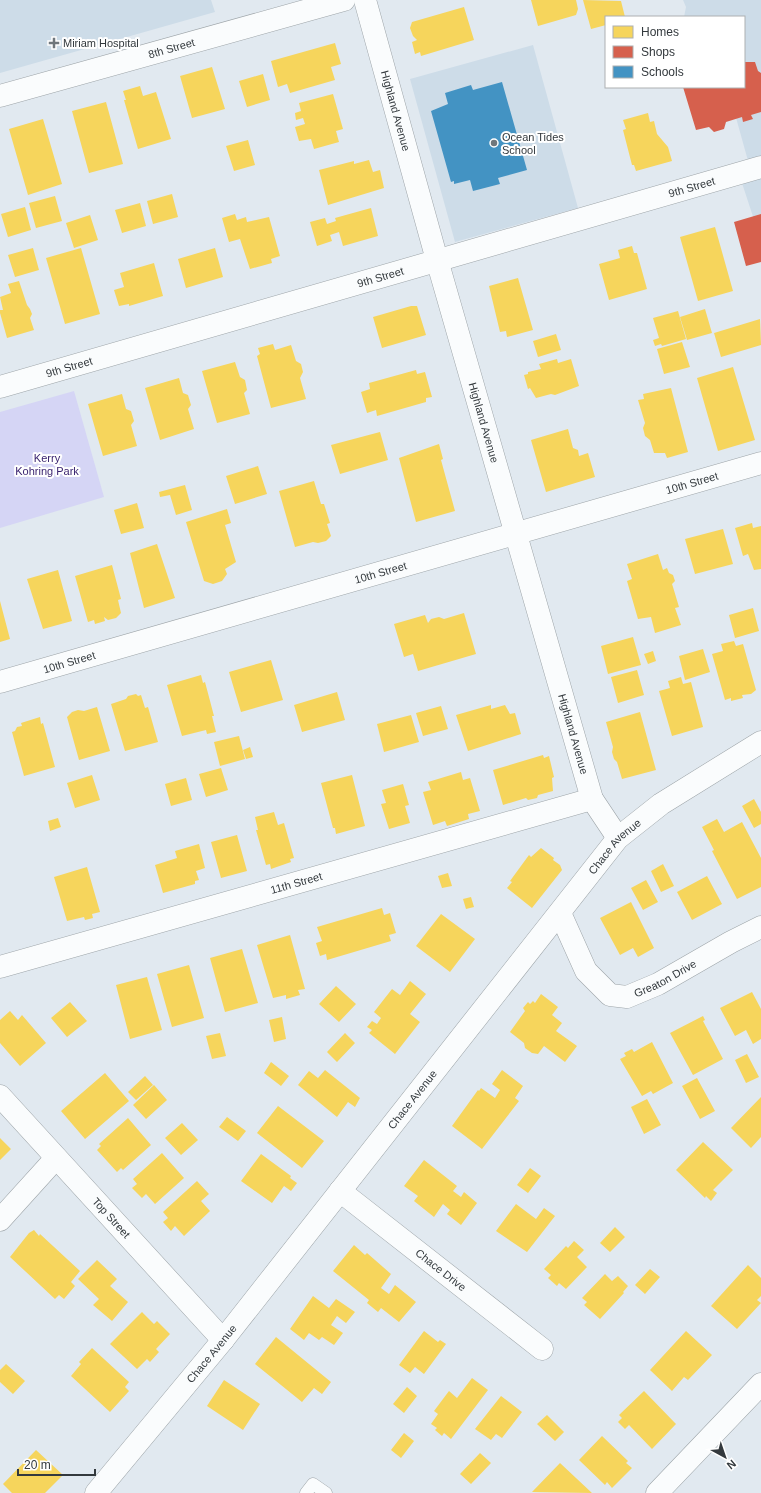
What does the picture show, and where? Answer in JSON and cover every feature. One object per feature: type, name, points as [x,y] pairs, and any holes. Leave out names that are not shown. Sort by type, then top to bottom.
[{"type":"street","name":"8th Street","points":[[0,96],[344,0]]},
{"type":"street","name":"Highland Avenue","points":[[366,0],[437,260],[592,799],[618,838]]},
{"type":"street","name":"9th Street","points":[[0,387],[761,167]]},
{"type":"street","name":"10th Street","points":[[0,682],[761,464]]},
{"type":"street","name":"Chace Avenue","points":[[96,1493],[223,1340],[618,838],[661,804],[761,742]]},
{"type":"street","name":"11th Street","points":[[0,967],[592,799]]},
{"type":"street","name":"Greaton Drive","points":[[560,913],[586,971],[610,995],[627,997],[658,984],[731,942],[761,927]]},
{"type":"street","name":"Top Street","points":[[0,1096],[223,1340]]},
{"type":"street","points":[[0,1220],[56,1158]]},
{"type":"street","name":"Chace Drive","points":[[340,1192],[542,1349]]},
{"type":"street","points":[[657,1493],[761,1384]]},
{"type":"lane","points":[[306,1493],[313,1484],[326,1493]]},
{"type":"shaded area","name":"Miriam Hospital","points":[[0,0],[211,0],[215,12],[0,73]]},
{"type":"shaded area","points":[[683,0],[761,0],[761,241],[741,180],[750,168],[735,114],[744,88],[745,88],[745,16],[684,16],[686,7]]},
{"type":"shaded area","name":"Ocean Tides School","points":[[533,45],[578,208],[455,242],[410,79]]},
{"type":"green space","name":"Kerry Kohring Park","points":[[74,391],[104,497],[0,528],[0,412]]},
{"type":"building: Homes","points":[[531,0],[576,0],[578,9],[576,15],[538,26]]},
{"type":"building: Homes","points":[[583,0],[621,1],[625,16],[605,16],[605,25],[591,29]]},
{"type":"building: Homes","points":[[464,7],[474,40],[421,56],[420,52],[415,54],[412,42],[417,40],[413,36],[410,28],[412,22]]},
{"type":"building: Homes","points":[[335,43],[341,64],[331,67],[335,80],[290,93],[287,84],[278,87],[271,61]]},
{"type":"building: Homes","points":[[212,67],[225,109],[192,118],[180,76]]},
{"type":"building: Homes","points":[[263,74],[270,100],[247,107],[239,81]]},
{"type":"building: Homes","points":[[140,86],[143,96],[156,92],[171,139],[138,149],[124,100],[126,100],[123,91]]},
{"type":"building: Homes","points":[[333,94],[343,129],[336,131],[339,142],[314,149],[311,139],[299,141],[295,127],[305,124],[303,118],[296,120],[295,113],[301,111],[299,103]]},
{"type":"building: Homes","points":[[106,102],[123,164],[89,173],[72,111]]},
{"type":"building: Homes","points":[[648,113],[650,122],[654,121],[657,134],[668,147],[672,161],[636,171],[634,165],[632,165],[623,130],[626,129],[623,120]]},
{"type":"building: Homes","points":[[43,119],[62,184],[28,195],[9,129]]},
{"type":"building: Homes","points":[[248,140],[255,165],[234,171],[226,146]]},
{"type":"building: Homes","points":[[369,160],[373,172],[380,170],[384,188],[328,205],[319,170],[354,161],[354,164]]},
{"type":"building: Homes","points":[[172,194],[178,217],[153,224],[147,201]]},
{"type":"building: Homes","points":[[55,196],[62,221],[36,228],[29,203]]},
{"type":"building: Homes","points":[[140,203],[146,226],[122,233],[115,210]]},
{"type":"building: Homes","points":[[25,207],[31,230],[8,237],[1,214]]},
{"type":"building: Homes","points":[[371,208],[378,236],[343,246],[339,232],[330,235],[332,241],[317,246],[310,222],[325,218],[327,224],[336,221],[335,218]]},
{"type":"building: Homes","points":[[235,214],[237,220],[246,217],[247,222],[269,217],[280,256],[271,259],[272,263],[250,269],[240,239],[229,242],[222,218]]},
{"type":"building: Homes","points":[[90,215],[98,240],[74,248],[66,223]]},
{"type":"building: Homes","points":[[715,227],[733,291],[698,301],[680,237]]},
{"type":"building: Homes","points":[[632,246],[634,253],[637,253],[647,289],[609,300],[599,264],[620,258],[618,250]]},
{"type":"building: Homes","points":[[33,248],[39,270],[15,277],[8,255]]},
{"type":"building: Homes","points":[[81,248],[100,314],[65,324],[46,258]]},
{"type":"building: Homes","points":[[215,248],[223,277],[186,288],[178,259]]},
{"type":"building: Homes","points":[[154,263],[163,296],[129,306],[129,304],[119,306],[114,290],[124,287],[120,273]]},
{"type":"building: Homes","points":[[518,278],[533,330],[507,337],[506,331],[500,332],[489,286]]},
{"type":"building: Homes","points":[[19,281],[27,305],[32,314],[30,318],[34,330],[7,338],[0,313],[0,310],[3,310],[0,297],[11,293],[8,284]]},
{"type":"building: Homes","points":[[411,306],[417,306],[426,335],[382,348],[373,317]]},
{"type":"building: Homes","points":[[705,309],[712,333],[687,340],[680,317]]},
{"type":"building: Homes","points":[[678,311],[686,339],[662,346],[661,344],[655,346],[653,340],[659,338],[653,318]]},
{"type":"building: Homes","points":[[760,319],[761,345],[721,357],[714,333]]},
{"type":"building: Homes","points":[[556,334],[561,350],[538,357],[533,341]]},
{"type":"building: Homes","points":[[682,342],[690,367],[664,374],[657,349]]},
{"type":"building: Homes","points":[[273,344],[275,350],[291,345],[296,361],[301,364],[303,372],[300,378],[306,399],[271,408],[257,356],[260,354],[258,348]]},
{"type":"building: Homes","points":[[557,359],[558,363],[571,359],[579,386],[555,395],[551,394],[536,398],[530,388],[528,389],[524,375],[528,374],[528,372],[541,369],[539,364]]},
{"type":"building: Homes","points":[[235,362],[240,377],[245,380],[247,390],[244,393],[250,414],[217,423],[202,371]]},
{"type":"building: Homes","points":[[733,367],[755,440],[718,451],[697,378]]},
{"type":"building: Homes","points":[[416,370],[417,374],[425,372],[432,397],[426,398],[426,402],[377,416],[376,410],[367,413],[361,392],[370,389],[369,383]]},
{"type":"building: Homes","points":[[179,378],[183,393],[188,395],[191,405],[188,409],[194,429],[160,440],[145,388]]},
{"type":"building: Homes","points":[[671,388],[688,452],[667,458],[665,453],[654,453],[650,440],[645,436],[643,428],[645,423],[638,400],[644,399],[643,394]]},
{"type":"building: Homes","points":[[122,394],[126,409],[131,411],[134,421],[131,425],[137,446],[103,456],[88,404]]},
{"type":"building: Homes","points":[[568,429],[573,448],[578,450],[579,456],[588,453],[595,477],[546,492],[531,440]]},
{"type":"building: Homes","points":[[380,432],[388,460],[340,474],[331,445]]},
{"type":"building: Homes","points":[[439,444],[443,459],[441,460],[455,511],[416,522],[399,458]]},
{"type":"building: Homes","points":[[258,466],[267,494],[235,504],[226,476]]},
{"type":"building: Homes","points":[[314,481],[321,504],[324,504],[330,523],[327,524],[331,536],[326,541],[318,543],[313,542],[295,547],[279,491]]},
{"type":"building: Homes","points":[[185,485],[192,510],[176,515],[170,495],[160,497],[159,492]]},
{"type":"building: Homes","points":[[137,503],[144,528],[121,534],[114,510]]},
{"type":"building: Homes","points":[[227,509],[231,523],[225,525],[236,562],[225,569],[227,574],[222,581],[213,584],[204,581],[186,522]]},
{"type":"building: Homes","points":[[752,523],[753,528],[761,526],[761,569],[754,570],[748,554],[743,556],[735,528]]},
{"type":"building: Homes","points":[[723,529],[733,564],[695,574],[685,539]]},
{"type":"building: Homes","points":[[157,544],[175,598],[144,608],[130,553]]},
{"type":"building: Homes","points":[[658,554],[663,570],[667,568],[669,573],[673,575],[675,581],[672,584],[679,607],[675,608],[681,625],[655,633],[651,617],[638,619],[627,581],[632,579],[627,564]]},
{"type":"building: Homes","points":[[112,565],[121,599],[118,600],[121,613],[116,618],[108,620],[104,617],[105,621],[95,624],[94,620],[88,622],[75,576]]},
{"type":"building: Homes","points":[[58,570],[72,621],[43,629],[27,579]]},
{"type":"building: Homes","points":[[0,601],[10,639],[0,642]]},
{"type":"building: Homes","points":[[753,608],[759,631],[735,638],[729,615]]},
{"type":"building: Homes","points":[[464,613],[476,654],[418,671],[413,654],[404,657],[394,624],[425,615],[428,623],[431,619],[439,617],[444,619]]},
{"type":"building: Homes","points":[[633,637],[641,665],[608,674],[601,646]]},
{"type":"building: Homes","points":[[734,641],[736,646],[743,644],[756,690],[751,694],[742,695],[743,698],[731,701],[731,698],[725,700],[712,654],[723,651],[721,644]]},
{"type":"building: Homes","points":[[703,649],[710,672],[685,680],[679,656]]},
{"type":"building: Homes","points":[[653,651],[656,661],[648,664],[644,654]]},
{"type":"building: Homes","points":[[271,660],[283,700],[241,712],[229,672]]},
{"type":"building: Homes","points":[[637,670],[644,695],[618,703],[611,677]]},
{"type":"building: Homes","points":[[201,675],[203,683],[205,682],[214,716],[212,716],[216,732],[207,734],[206,730],[182,736],[167,685]]},
{"type":"building: Homes","points":[[681,677],[683,684],[691,682],[703,727],[672,736],[659,691],[670,688],[668,681]]},
{"type":"building: Homes","points":[[337,692],[345,720],[302,732],[294,705]]},
{"type":"building: Homes","points":[[136,694],[138,696],[141,695],[145,708],[148,707],[158,742],[125,751],[111,704]]},
{"type":"building: Homes","points":[[491,705],[491,709],[505,705],[510,714],[515,713],[521,734],[468,751],[456,715]]},
{"type":"building: Homes","points":[[441,706],[448,729],[423,736],[416,713]]},
{"type":"building: Homes","points":[[97,707],[110,751],[79,760],[67,717],[72,712],[78,710],[84,711]]},
{"type":"building: Homes","points":[[640,712],[656,770],[622,779],[617,762],[614,759],[612,752],[613,747],[606,722]]},
{"type":"building: Homes","points":[[411,715],[419,742],[384,752],[377,724]]},
{"type":"building: Homes","points":[[40,717],[55,767],[24,776],[12,732],[15,731],[17,727],[22,726],[21,723]]},
{"type":"building: Homes","points":[[239,736],[245,759],[220,766],[214,742]]},
{"type":"building: Homes","points":[[250,747],[253,757],[246,759],[243,750]]},
{"type":"building: Homes","points":[[543,755],[544,758],[549,756],[554,777],[552,778],[553,791],[538,795],[537,798],[528,800],[526,798],[503,805],[493,770]]},
{"type":"building: Homes","points":[[221,768],[228,790],[206,797],[199,774]]},
{"type":"building: Homes","points":[[461,772],[463,780],[470,778],[480,811],[468,814],[469,819],[447,826],[445,821],[433,825],[423,792],[431,790],[428,782]]},
{"type":"building: Homes","points":[[92,775],[100,800],[75,808],[67,783]]},
{"type":"building: Homes","points":[[352,775],[365,826],[336,834],[321,783]]},
{"type":"building: Homes","points":[[186,778],[192,800],[171,806],[165,784]]},
{"type":"building: Homes","points":[[403,784],[409,805],[405,806],[410,823],[389,829],[381,804],[386,803],[382,790]]},
{"type":"building: Homes","points":[[754,799],[761,812],[761,824],[754,828],[742,806]]},
{"type":"building: Homes","points":[[274,812],[278,825],[284,823],[294,858],[290,859],[291,862],[271,869],[270,864],[266,865],[256,830],[258,830],[255,817]]},
{"type":"building: Homes","points":[[58,818],[61,827],[50,831],[48,821]]},
{"type":"building: Homes","points":[[717,819],[724,832],[742,822],[761,858],[761,887],[737,899],[712,851],[714,850],[702,827]]},
{"type":"building: Homes","points":[[237,835],[247,871],[221,878],[211,842]]},
{"type":"building: Homes","points":[[199,844],[205,868],[196,871],[199,880],[195,881],[195,884],[163,893],[155,865],[177,858],[175,851]]},
{"type":"building: Homes","points":[[541,848],[554,858],[553,860],[560,865],[562,870],[532,908],[507,888],[512,882],[510,881],[529,855],[531,857]]},
{"type":"building: Homes","points":[[663,864],[674,886],[661,892],[651,871]]},
{"type":"building: Homes","points":[[87,867],[100,912],[92,914],[93,918],[85,920],[84,917],[67,921],[54,877]]},
{"type":"building: Homes","points":[[448,873],[452,886],[442,888],[438,876]]},
{"type":"building: Homes","points":[[707,876],[722,904],[692,920],[677,892]]},
{"type":"building: Homes","points":[[646,880],[658,902],[643,910],[631,888]]},
{"type":"building: Homes","points":[[471,897],[474,907],[466,909],[463,899]]},
{"type":"building: Homes","points":[[631,902],[654,948],[638,957],[633,948],[620,955],[600,918]]},
{"type":"building: Homes","points":[[382,908],[384,915],[390,913],[396,933],[389,935],[391,941],[327,960],[326,954],[320,956],[316,943],[322,941],[317,927]]},
{"type":"building: Homes","points":[[441,914],[475,939],[450,972],[416,946]]},
{"type":"building: Homes","points":[[290,935],[305,989],[298,990],[300,995],[286,999],[286,995],[273,998],[257,945]]},
{"type":"building: Homes","points":[[242,949],[258,1003],[225,1012],[210,958]]},
{"type":"building: Homes","points":[[189,965],[204,1018],[172,1027],[157,974]]},
{"type":"building: Homes","points":[[147,977],[162,1030],[130,1039],[116,985]]},
{"type":"building: Homes","points":[[410,981],[426,994],[410,1014],[420,1022],[395,1054],[369,1033],[372,1030],[367,1027],[372,1021],[377,1024],[381,1018],[374,1012],[392,989],[400,995]]},
{"type":"building: Homes","points":[[336,986],[356,1004],[339,1022],[319,1004]]},
{"type":"building: Homes","points":[[752,992],[761,1009],[761,1039],[753,1044],[746,1030],[735,1036],[720,1008]]},
{"type":"building: Homes","points":[[541,994],[558,1007],[552,1015],[562,1023],[556,1031],[577,1046],[565,1062],[544,1046],[538,1054],[532,1053],[525,1048],[524,1043],[510,1032],[525,1011],[523,1008],[528,1002],[530,1004],[533,1001],[535,1003]]},
{"type":"building: Homes","points":[[70,1002],[87,1021],[67,1037],[51,1018]]},
{"type":"building: Homes","points":[[10,1011],[18,1020],[22,1015],[46,1043],[20,1066],[0,1043],[0,1020]]},
{"type":"building: Homes","points":[[703,1016],[705,1020],[703,1021],[723,1059],[693,1075],[670,1033]]},
{"type":"building: Homes","points":[[282,1017],[286,1039],[274,1042],[269,1020]]},
{"type":"building: Homes","points":[[220,1033],[226,1056],[212,1059],[206,1036]]},
{"type":"building: Homes","points":[[345,1033],[355,1043],[337,1062],[327,1052]]},
{"type":"building: Homes","points":[[652,1042],[673,1083],[653,1094],[651,1091],[642,1096],[620,1059],[626,1056],[624,1053],[632,1049],[634,1052]]},
{"type":"building: Homes","points":[[747,1054],[759,1077],[746,1083],[735,1060]]},
{"type":"building: Homes","points":[[271,1062],[289,1076],[281,1086],[264,1073]]},
{"type":"building: Homes","points":[[325,1070],[360,1098],[355,1107],[348,1102],[337,1117],[298,1085],[309,1071],[318,1078]]},
{"type":"building: Homes","points":[[502,1070],[523,1086],[515,1098],[519,1101],[482,1149],[452,1126],[481,1088],[495,1098],[500,1090],[492,1084]]},
{"type":"building: Homes","points":[[105,1073],[129,1101],[85,1139],[61,1111]]},
{"type":"building: Homes","points":[[145,1076],[153,1085],[136,1100],[128,1092]]},
{"type":"building: Homes","points":[[697,1078],[715,1111],[700,1119],[682,1086]]},
{"type":"building: Homes","points":[[154,1085],[167,1100],[146,1119],[133,1105]]},
{"type":"building: Homes","points":[[761,1097],[761,1137],[751,1148],[731,1128]]},
{"type":"building: Homes","points":[[647,1099],[661,1125],[644,1134],[631,1107]]},
{"type":"building: Homes","points":[[278,1106],[324,1141],[302,1168],[257,1133]]},
{"type":"building: Homes","points":[[227,1117],[246,1131],[238,1141],[219,1127]]},
{"type":"building: Homes","points":[[128,1118],[151,1145],[123,1170],[121,1168],[117,1172],[97,1150],[101,1146],[99,1144]]},
{"type":"building: Homes","points":[[182,1123],[198,1140],[181,1155],[165,1138]]},
{"type":"building: Homes","points":[[0,1138],[11,1149],[0,1160]]},
{"type":"building: Homes","points":[[703,1142],[733,1170],[713,1190],[717,1193],[711,1201],[706,1196],[705,1198],[676,1170]]},
{"type":"building: Homes","points":[[162,1153],[184,1178],[155,1204],[146,1194],[142,1198],[132,1188],[137,1184],[133,1179]]},
{"type":"building: Homes","points":[[261,1154],[291,1176],[290,1178],[297,1183],[291,1191],[284,1186],[272,1203],[241,1181]]},
{"type":"building: Homes","points":[[424,1160],[457,1186],[453,1191],[461,1197],[464,1192],[477,1203],[461,1225],[447,1214],[450,1210],[443,1204],[434,1217],[414,1201],[418,1196],[404,1186]]},
{"type":"building: Homes","points":[[530,1168],[541,1176],[528,1193],[517,1185]]},
{"type":"building: Homes","points":[[197,1181],[209,1194],[201,1201],[210,1211],[184,1236],[175,1226],[171,1231],[163,1222],[168,1218],[163,1212]]},
{"type":"building: Homes","points":[[516,1204],[536,1219],[544,1208],[555,1216],[527,1252],[496,1231]]},
{"type":"building: Homes","points":[[615,1227],[625,1237],[610,1252],[600,1243]]},
{"type":"building: Homes","points":[[34,1230],[80,1271],[71,1282],[75,1286],[64,1299],[59,1295],[55,1299],[10,1257],[29,1233]]},
{"type":"building: Homes","points":[[574,1241],[584,1250],[577,1257],[587,1267],[566,1289],[559,1283],[557,1286],[548,1278],[551,1275],[544,1269],[566,1246],[568,1248]]},
{"type":"building: Homes","points":[[354,1245],[365,1255],[367,1253],[391,1274],[381,1288],[389,1294],[395,1285],[416,1302],[399,1322],[381,1308],[378,1312],[367,1303],[369,1300],[333,1271]]},
{"type":"building: Homes","points":[[97,1260],[117,1279],[110,1286],[128,1302],[112,1321],[93,1305],[99,1299],[78,1279]]},
{"type":"building: Homes","points":[[748,1265],[761,1278],[761,1296],[757,1300],[761,1303],[737,1329],[711,1306]]},
{"type":"building: Homes","points":[[650,1269],[660,1277],[645,1294],[635,1285]]},
{"type":"building: Homes","points":[[605,1274],[612,1281],[618,1276],[628,1286],[623,1292],[624,1293],[600,1319],[584,1305],[587,1302],[582,1298]]},
{"type":"building: Homes","points":[[313,1296],[329,1308],[336,1299],[355,1312],[346,1323],[337,1316],[331,1325],[343,1333],[334,1345],[322,1337],[319,1340],[309,1333],[304,1340],[290,1329]]},
{"type":"building: Homes","points":[[142,1312],[154,1324],[157,1321],[170,1334],[156,1349],[159,1352],[150,1362],[147,1359],[137,1369],[110,1344]]},
{"type":"building: Homes","points":[[424,1331],[438,1342],[440,1340],[446,1344],[424,1374],[415,1367],[410,1373],[399,1365]]},
{"type":"building: Homes","points":[[686,1331],[712,1355],[688,1380],[684,1377],[672,1391],[650,1370]]},
{"type":"building: Homes","points":[[276,1337],[331,1382],[322,1394],[314,1388],[302,1402],[255,1364]]},
{"type":"building: Homes","points":[[92,1348],[129,1382],[125,1387],[129,1391],[110,1412],[71,1376],[81,1364],[79,1362]]},
{"type":"building: Homes","points":[[6,1364],[25,1381],[13,1394],[0,1382],[0,1370]]},
{"type":"building: Homes","points":[[472,1378],[488,1390],[451,1439],[444,1433],[442,1436],[435,1430],[437,1428],[431,1424],[438,1414],[434,1411],[449,1391],[457,1398]]},
{"type":"building: Homes","points":[[224,1380],[260,1404],[243,1430],[207,1406]]},
{"type":"building: Homes","points":[[407,1387],[417,1396],[404,1413],[393,1404]]},
{"type":"building: Homes","points":[[644,1391],[676,1424],[652,1449],[629,1425],[625,1429],[618,1422],[622,1418],[619,1415]]},
{"type":"building: Homes","points":[[501,1396],[522,1412],[502,1438],[496,1434],[491,1440],[475,1429]]},
{"type":"building: Homes","points":[[547,1415],[564,1432],[555,1441],[537,1424]]},
{"type":"building: Homes","points":[[404,1433],[414,1441],[401,1458],[391,1450]]},
{"type":"building: Homes","points":[[602,1436],[628,1461],[626,1463],[632,1468],[612,1488],[607,1482],[605,1485],[579,1460]]},
{"type":"building: Homes","points":[[36,1450],[63,1475],[45,1493],[12,1493],[3,1484]]},
{"type":"building: Homes","points":[[480,1453],[491,1463],[471,1484],[460,1474]]},
{"type":"building: Homes","points":[[560,1463],[592,1493],[532,1492]]},
{"type":"building: Shops","points":[[745,62],[755,62],[758,71],[761,73],[761,112],[751,115],[753,119],[743,122],[742,117],[726,122],[724,129],[714,132],[709,127],[696,130],[683,88],[745,88]]},
{"type":"building: Shops","points":[[761,214],[761,262],[746,266],[734,222]]},
{"type":"building: Schools","points":[[502,82],[527,170],[498,178],[500,184],[473,191],[470,180],[454,184],[454,181],[451,182],[431,111],[448,104],[445,93],[471,85],[473,90]]},
{"type":"place","name":"Miriam Hospital","points":[[54,43]]},
{"type":"place","name":"Ocean Tides School","points":[[494,143]]}]
